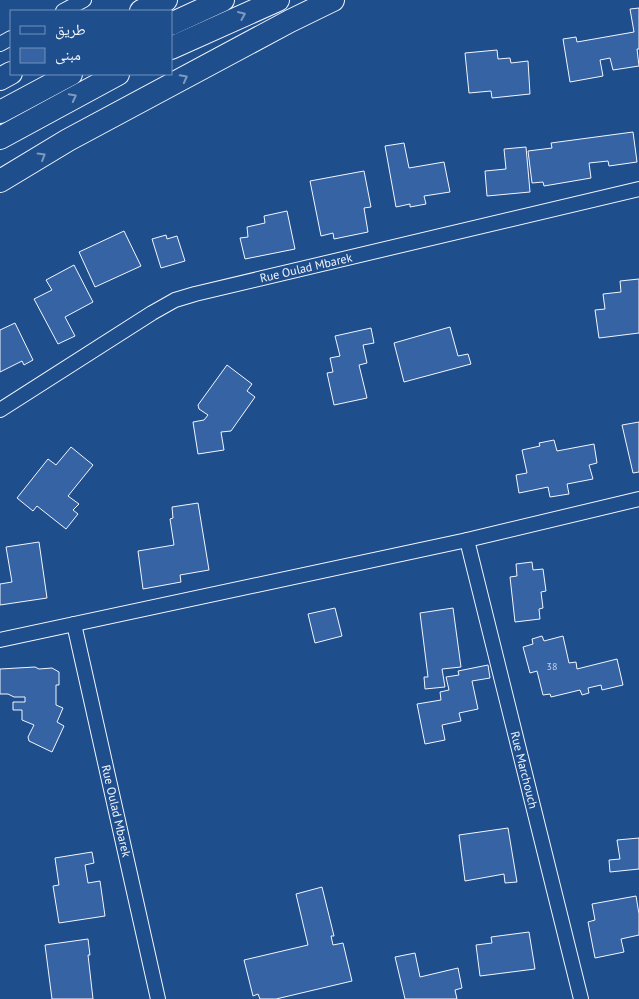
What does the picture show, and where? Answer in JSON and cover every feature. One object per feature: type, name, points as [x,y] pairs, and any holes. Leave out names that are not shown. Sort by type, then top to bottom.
[{"type":"highway","points":[[143,10],[166,0]]},
{"type":"highway","points":[[172,24],[223,0]]},
{"type":"highway","points":[[172,48],[278,0]]},
{"type":"highway","points":[[0,181],[68,140],[290,21],[333,0]]},
{"type":"highway","points":[[0,112],[69,75]]},
{"type":"highway","points":[[0,138],[116,75]]},
{"type":"street","points":[[65,10],[84,0]]},
{"type":"street","name":"Rue Oulad Mbarek","points":[[0,410],[175,300],[639,189]]},
{"type":"street","points":[[0,640],[467,540],[639,500]]},
{"type":"street","name":"Rue Marchouch","points":[[467,540],[581,999]]},
{"type":"street","name":"Rue Oulad Mbarek","points":[[74,624],[158,999]]},
{"type":"building","points":[[639,8],[639,49],[637,49],[639,66],[613,70],[610,58],[600,60],[603,76],[570,82],[563,39],[576,37],[577,42],[634,32],[630,9]]},
{"type":"building","points":[[497,50],[498,59],[510,58],[511,63],[528,61],[530,94],[492,98],[491,91],[469,93],[465,53]]},
{"type":"building","points":[[633,132],[637,162],[609,166],[608,161],[589,163],[591,178],[544,186],[543,182],[532,183],[528,151],[552,148],[551,143]]},
{"type":"building","points":[[404,143],[409,168],[444,162],[450,192],[424,196],[426,204],[410,207],[410,204],[396,207],[385,146]]},
{"type":"building","points":[[526,147],[530,192],[487,196],[485,171],[506,169],[504,149]]},
{"type":"building","points":[[364,171],[371,207],[364,208],[368,232],[334,239],[333,233],[321,236],[310,181]]},
{"type":"building","points":[[287,211],[295,249],[245,259],[240,238],[248,237],[247,227],[265,223],[264,216]]},
{"type":"building","points":[[124,231],[141,266],[95,287],[79,252]]},
{"type":"building","points":[[166,235],[167,239],[177,236],[185,261],[161,268],[152,239]]},
{"type":"building","points":[[74,265],[93,302],[65,317],[75,336],[58,344],[34,299],[52,290],[46,280]]},
{"type":"building","points":[[639,279],[639,333],[599,338],[595,310],[605,309],[603,294],[621,292],[620,281]]},
{"type":"building","points":[[15,323],[33,360],[24,365],[22,361],[0,372],[0,330]]},
{"type":"building","points":[[450,327],[458,356],[468,354],[471,364],[404,382],[394,343]]},
{"type":"building","points":[[371,328],[374,343],[363,345],[367,363],[359,365],[367,398],[334,405],[327,373],[333,372],[330,358],[340,356],[335,336]]},
{"type":"building","points":[[227,365],[252,384],[247,391],[255,397],[231,431],[221,432],[224,450],[198,454],[193,422],[204,420],[208,415],[199,409],[198,405]]},
{"type":"building","points":[[639,422],[639,472],[633,473],[622,425]]},
{"type":"building","points":[[554,440],[557,451],[594,444],[597,463],[589,465],[593,479],[567,484],[569,494],[550,497],[548,487],[519,493],[516,475],[527,473],[522,450],[540,446],[539,443]]},
{"type":"building","points":[[71,447],[93,465],[68,496],[79,504],[73,510],[78,514],[66,529],[37,506],[33,511],[17,498],[48,459],[56,465]]},
{"type":"building","points":[[198,503],[209,570],[180,575],[181,582],[143,589],[138,551],[174,545],[170,519],[173,518],[172,507]]},
{"type":"building","points":[[39,542],[47,598],[0,605],[0,584],[12,582],[6,547]]},
{"type":"building","points":[[532,562],[533,570],[543,569],[546,591],[541,592],[543,608],[539,609],[540,619],[515,622],[510,577],[517,576],[516,564]]},
{"type":"building","points":[[335,608],[342,636],[315,643],[308,614]]},
{"type":"building","points":[[453,608],[461,667],[442,669],[445,687],[425,689],[424,677],[428,677],[420,613]]},
{"type":"building","points":[[542,636],[544,641],[563,636],[569,663],[576,662],[577,669],[617,659],[623,685],[602,690],[601,685],[588,688],[589,693],[582,695],[580,690],[551,697],[550,694],[543,695],[537,671],[530,673],[523,647],[533,644],[532,639]]},
{"type":"building","points":[[488,665],[490,678],[472,681],[478,709],[459,713],[461,721],[442,725],[445,740],[425,744],[417,704],[441,700],[440,692],[449,690],[446,677],[459,675],[458,671]]},
{"type":"building","points":[[35,667],[39,669],[52,668],[59,672],[59,685],[56,685],[56,705],[63,708],[57,722],[64,726],[52,752],[29,741],[28,737],[34,725],[22,720],[22,710],[13,710],[13,702],[25,702],[25,697],[0,694],[0,669]]},
{"type":"building","points":[[508,828],[517,882],[505,883],[504,874],[465,881],[459,835]]},
{"type":"building","points":[[639,838],[639,869],[610,872],[609,860],[620,859],[617,840]]},
{"type":"building","points":[[92,852],[94,863],[85,865],[88,883],[100,881],[105,916],[59,923],[53,886],[59,885],[55,858]]},
{"type":"building","points":[[322,887],[334,936],[331,936],[333,945],[343,943],[352,981],[276,999],[260,999],[258,994],[253,996],[244,960],[308,945],[296,894]]},
{"type":"building","points":[[636,896],[639,914],[639,935],[621,939],[624,952],[595,958],[588,922],[595,920],[592,904]]},
{"type":"building","points":[[529,932],[535,969],[480,976],[476,945],[492,943],[491,937]]},
{"type":"building","points":[[88,939],[93,999],[52,999],[45,945]]},
{"type":"building","points":[[415,953],[420,977],[458,968],[462,988],[455,990],[457,999],[405,999],[395,957]]}]
